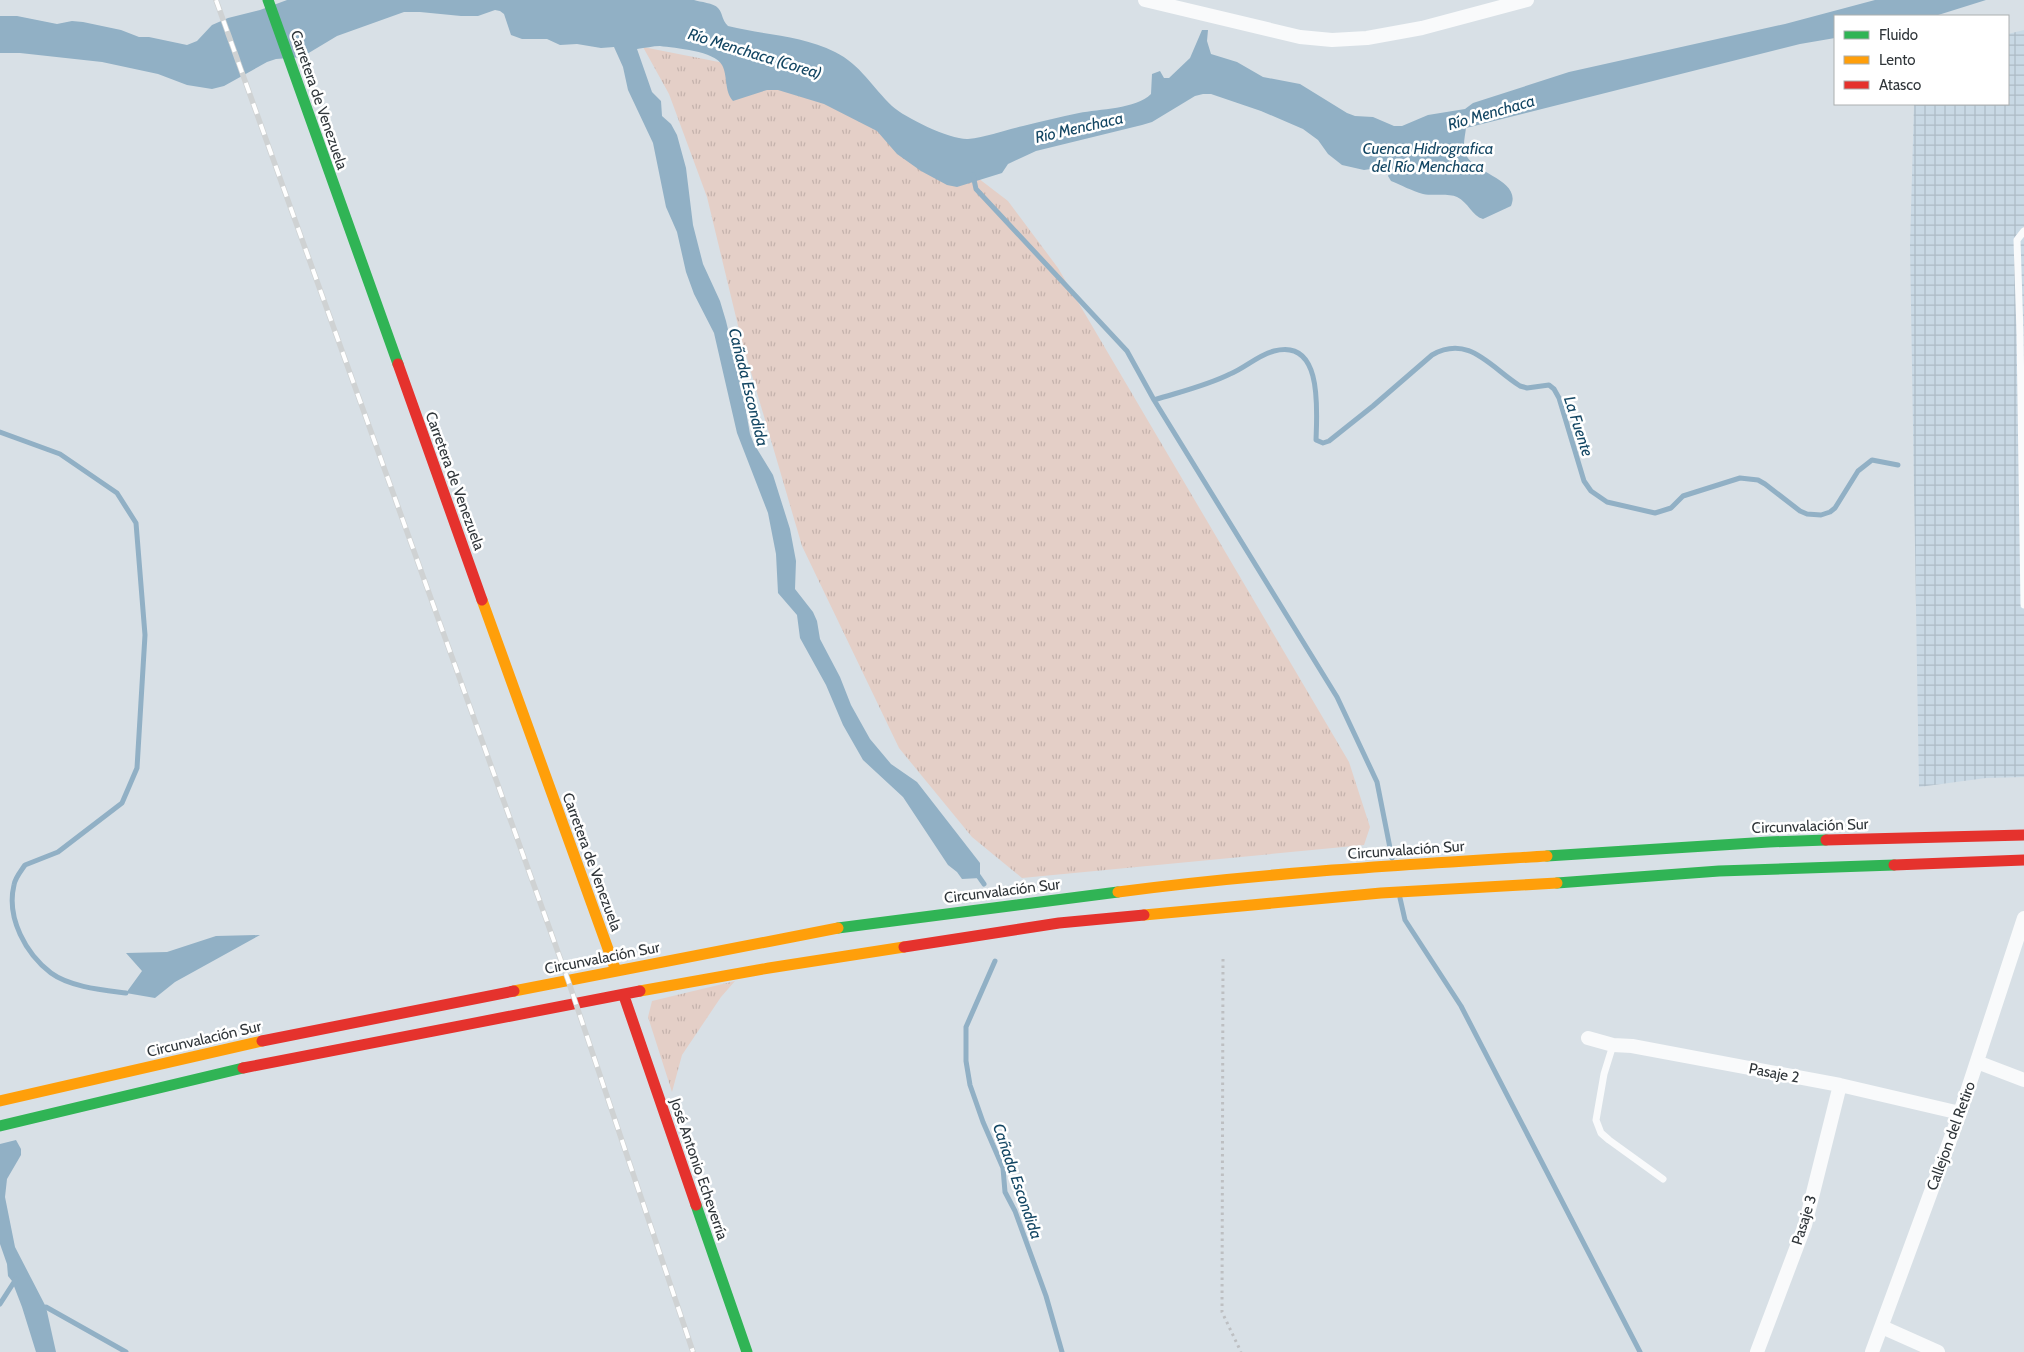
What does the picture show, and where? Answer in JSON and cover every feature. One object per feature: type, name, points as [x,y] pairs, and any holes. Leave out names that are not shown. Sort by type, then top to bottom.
[{"type":"main road","name":"Carretera de Venezuela","points":[[268,0],[624,996]]},
{"type":"main road","name":"Circunvalación Sur","points":[[0,1101],[241,1045],[818,930],[1208,880],[1380,866],[1769,842],[2024,835]]},
{"type":"main road","points":[[0,1126],[236,1070],[576,1003],[624,996],[769,968],[1059,923],[1408,891],[1497,888],[1719,871],[2024,860]]},
{"type":"main road","name":"José Antonio Echeverría","points":[[624,996],[747,1352]]},
{"type":"street","points":[[1145,0],[1300,37],[1332,40],[1368,38],[1422,28],[1527,0]]},
{"type":"street","name":"Callejon del Retiro","points":[[1872,1352],[1960,1113],[2024,918]]},
{"type":"street","name":"Pasaje 2","points":[[1588,1038],[1613,1045],[1632,1046],[1840,1085],[1960,1113]]},
{"type":"street","points":[[1977,1062],[2024,1080]]},
{"type":"street","name":"Pasaje 3","points":[[1757,1352],[1805,1225],[1840,1085]]},
{"type":"street","points":[[1882,1327],[1938,1352]]},
{"type":"lane","points":[[2024,231],[2017,240],[2024,604]]},
{"type":"lane","points":[[1613,1045],[1596,1120],[1601,1132],[1609,1140],[1663,1179]]},
{"type":"path","points":[[1223,959],[1222,1312],[1241,1352]]},
{"type":"shaded area","points":[[2024,30],[2024,777],[1986,778],[1919,787],[1910,246],[1914,105],[2009,105],[2009,34]]},
{"type":"green space","points":[[643,47],[724,63],[848,110],[974,175],[1008,201],[1058,268],[1349,762],[1370,827],[1364,845],[1022,878],[972,837],[899,748],[802,546],[741,338],[707,197],[669,94]]},
{"type":"green space","points":[[735,981],[721,997],[682,1055],[672,1092],[648,1017],[652,1001]]},
{"type":"water","name":"Cuenca Hidrografica del Río Menchaca","points":[[287,0],[694,0],[716,6],[728,26],[809,42],[835,52],[852,63],[898,111],[940,132],[968,139],[1079,113],[1117,108],[1136,103],[1151,94],[1152,74],[1160,71],[1164,78],[1169,78],[1190,58],[1202,30],[1208,30],[1207,41],[1211,54],[1237,62],[1263,77],[1300,84],[1347,113],[1355,116],[1373,117],[1394,126],[1402,126],[1428,115],[1465,109],[1473,103],[1569,72],[1785,24],[1875,0],[1986,0],[1938,15],[1834,15],[1834,38],[1800,44],[1466,128],[1464,145],[1466,155],[1471,162],[1504,183],[1513,197],[1511,206],[1483,219],[1457,197],[1423,194],[1391,181],[1388,176],[1392,166],[1364,170],[1342,165],[1328,154],[1318,140],[1303,129],[1261,111],[1211,94],[1195,96],[1152,122],[1036,151],[1008,164],[1002,173],[957,187],[947,185],[921,171],[897,154],[877,131],[824,104],[778,90],[767,90],[733,101],[728,93],[722,65],[711,56],[684,49],[660,46],[637,49],[652,92],[661,101],[662,116],[671,124],[677,135],[686,168],[693,225],[703,264],[720,301],[726,321],[742,388],[750,434],[773,475],[790,529],[796,561],[795,589],[813,612],[817,621],[820,639],[840,677],[851,705],[870,739],[891,764],[917,782],[980,863],[980,878],[962,879],[948,865],[903,797],[863,760],[843,725],[826,685],[800,638],[797,615],[778,593],[776,554],[768,513],[737,433],[714,333],[694,294],[686,272],[677,232],[666,207],[653,143],[628,90],[623,67],[614,47],[601,48],[577,44],[560,45],[547,39],[522,39],[511,35],[504,14],[495,10],[478,16],[404,12],[337,36],[302,57],[276,59],[267,62],[224,86],[212,89],[187,85],[158,74],[102,62],[20,53],[0,53],[0,16],[17,16],[57,24],[72,21],[83,22],[121,30],[139,37],[149,37],[187,45],[197,41],[212,25],[228,18],[260,10]]},
{"type":"water","points":[[260,935],[175,982],[155,998],[126,993],[142,971],[126,953],[167,952],[216,936]]},
{"type":"water","points":[[16,1140],[21,1149],[21,1155],[7,1179],[5,1197],[15,1247],[46,1307],[56,1352],[36,1352],[22,1307],[12,1281],[8,1276],[7,1264],[0,1244],[0,1144]]},
{"type":"waterway","points":[[973,175],[976,189],[1127,351],[1154,400],[1337,697],[1377,782],[1392,858]]},
{"type":"waterway","name":"La Fuente","points":[[1154,400],[1221,378],[1268,353],[1290,350],[1301,355],[1309,366],[1314,379],[1317,412],[1316,440],[1323,443],[1329,441],[1373,406],[1432,355],[1457,348],[1468,351],[1489,362],[1520,386],[1527,388],[1549,385],[1554,389],[1559,398],[1584,481],[1591,491],[1607,502],[1655,513],[1671,508],[1683,496],[1740,478],[1758,480],[1800,511],[1807,514],[1821,515],[1835,508],[1858,471],[1872,460],[1898,465]]},
{"type":"waterway","points":[[0,432],[60,454],[117,493],[136,523],[145,635],[137,768],[122,803],[58,852],[25,865],[18,875],[12,897],[16,922],[26,946],[51,973],[77,985],[126,993]]},
{"type":"waterway","name":"Cañada Escondida","points":[[977,874],[984,884]]},
{"type":"waterway","points":[[1400,898],[1405,920],[1461,1006],[1640,1352]]},
{"type":"waterway","name":"Cañada Escondida","points":[[995,961],[966,1027],[966,1061],[970,1085],[983,1122],[1003,1168],[1005,1192],[1015,1211],[1046,1296],[1062,1352]]},
{"type":"waterway","points":[[0,1304],[16,1279]]},
{"type":"waterway","points":[[46,1307],[126,1352]]},
{"type":"railway","points":[[216,0],[568,980],[693,1352]]},
{"type":"traffic: fast","points":[[268,0],[398,364]]},
{"type":"traffic: fast","points":[[1547,856],[1826,840]]},
{"type":"traffic: fast","points":[[1557,883],[1719,871],[1894,865]]},
{"type":"traffic: fast","points":[[838,928],[1118,892]]},
{"type":"traffic: fast","points":[[0,1126],[243,1068]]},
{"type":"traffic: fast","points":[[696,1205],[747,1352]]},
{"type":"traffic: slow","points":[[482,600],[616,971]]},
{"type":"traffic: slow","points":[[1118,892],[1171,885],[1385,866],[1547,856]]},
{"type":"traffic: slow","points":[[1144,915],[1381,893],[1557,883]]},
{"type":"traffic: slow","points":[[514,991],[838,928]]},
{"type":"traffic: slow","points":[[640,991],[904,947]]},
{"type":"traffic: slow","points":[[0,1101],[262,1041]]},
{"type":"traffic: jam","points":[[398,364],[482,600]]},
{"type":"traffic: jam","points":[[1826,840],[2024,835]]},
{"type":"traffic: jam","points":[[1894,865],[2024,860]]},
{"type":"traffic: jam","points":[[904,947],[1059,923],[1144,915]]},
{"type":"traffic: jam","points":[[262,1041],[514,991]]},
{"type":"traffic: jam","points":[[243,1068],[640,991]]},
{"type":"traffic: jam","points":[[624,996],[696,1205]]},
{"type":"water label","name":"Río Menchaca (Corea)","points":[[755,53]]},
{"type":"water label","name":"Río Menchaca","points":[[1491,112]]},
{"type":"water label","name":"Río Menchaca","points":[[1079,127]]}]
